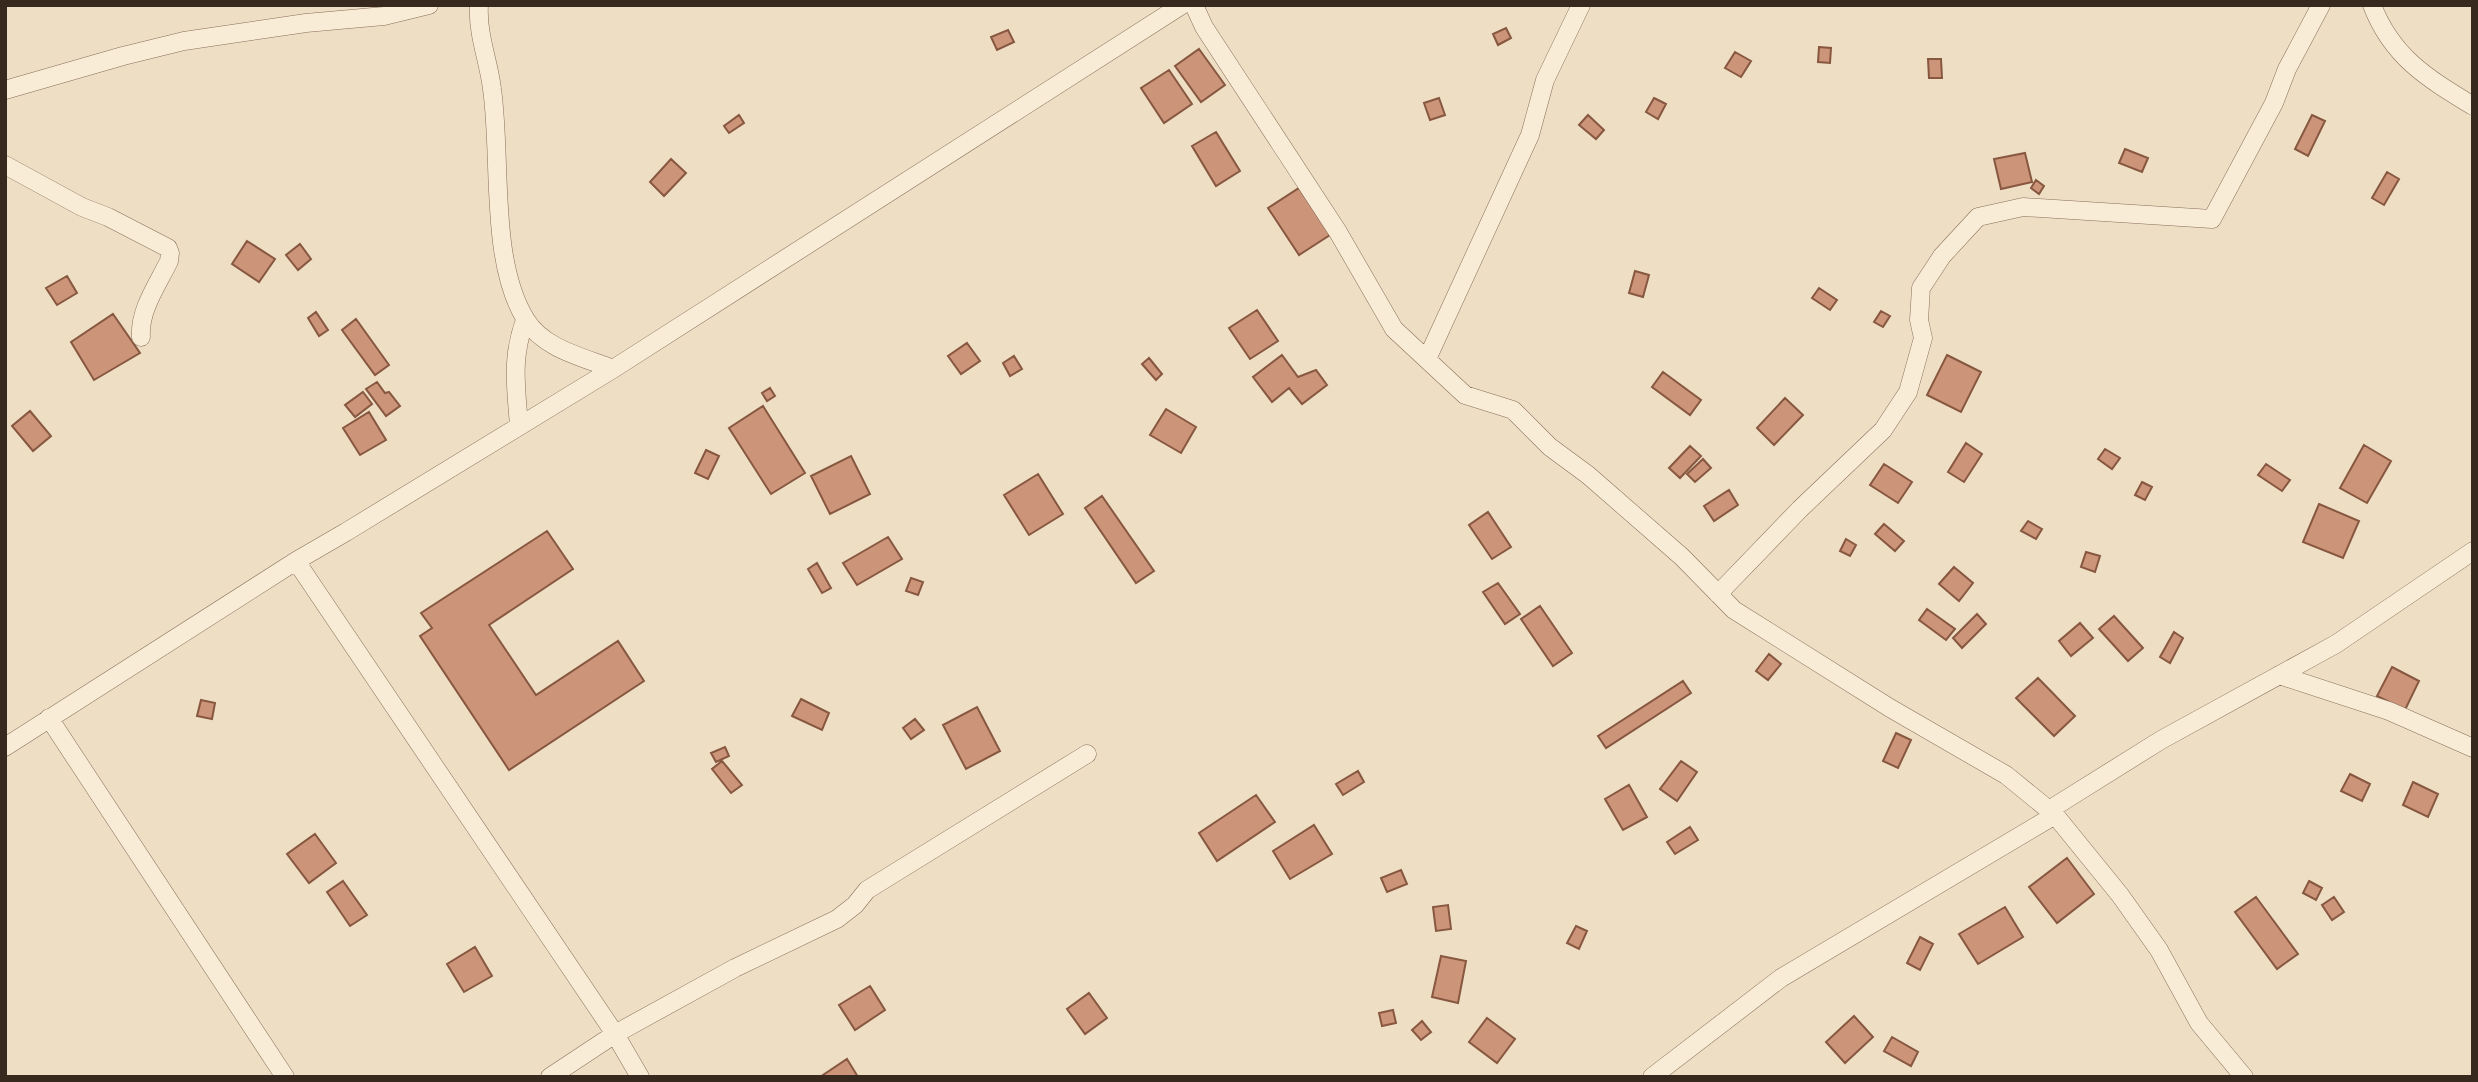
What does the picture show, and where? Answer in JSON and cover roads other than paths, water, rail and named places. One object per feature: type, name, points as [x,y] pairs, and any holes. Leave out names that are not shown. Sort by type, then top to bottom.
[{"type":"street","points":[[5,90],[123,55],[184,41],[306,23],[384,16],[429,5]]},
{"type":"street","points":[[479,5],[479,24],[492,89],[504,258],[509,280],[525,320],[539,336],[551,344],[613,369]]},
{"type":"street","points":[[5,747],[296,561],[613,369],[1182,5]]},
{"type":"street","points":[[1194,5],[1204,27],[1338,232],[1394,329],[1465,395],[1513,410],[1550,447],[1598,484],[1682,557],[1734,610],[1891,708],[2006,775],[2052,812],[2120,895],[2159,950],[2199,1023],[2244,1077]]},
{"type":"street","points":[[1427,359],[1530,135],[1545,80],[1581,5]]},
{"type":"street","points":[[1718,594],[1800,509],[1883,430],[1908,392],[1923,338],[1919,320],[1921,288],[1942,256],[1978,217],[2023,207],[2212,219],[2274,103],[2287,69],[2321,5]]},
{"type":"street","points":[[2372,5],[2379,23],[2403,58],[2437,85],[2473,106]]},
{"type":"street","points":[[5,165],[82,208],[108,217],[168,248],[169,261],[144,313],[140,326],[141,337]]},
{"type":"street","points":[[519,426],[514,364],[525,320]]},
{"type":"street","points":[[1652,1077],[1781,978],[2052,812],[2161,740],[2336,644],[2473,551]]},
{"type":"street","points":[[296,561],[615,1034],[640,1077]]},
{"type":"street","points":[[2279,675],[2389,711],[2473,748]]},
{"type":"street","points":[[49,718],[285,1077]]},
{"type":"street","points":[[550,1077],[615,1034],[735,968],[837,919],[855,905],[867,890],[1087,754]]}]
